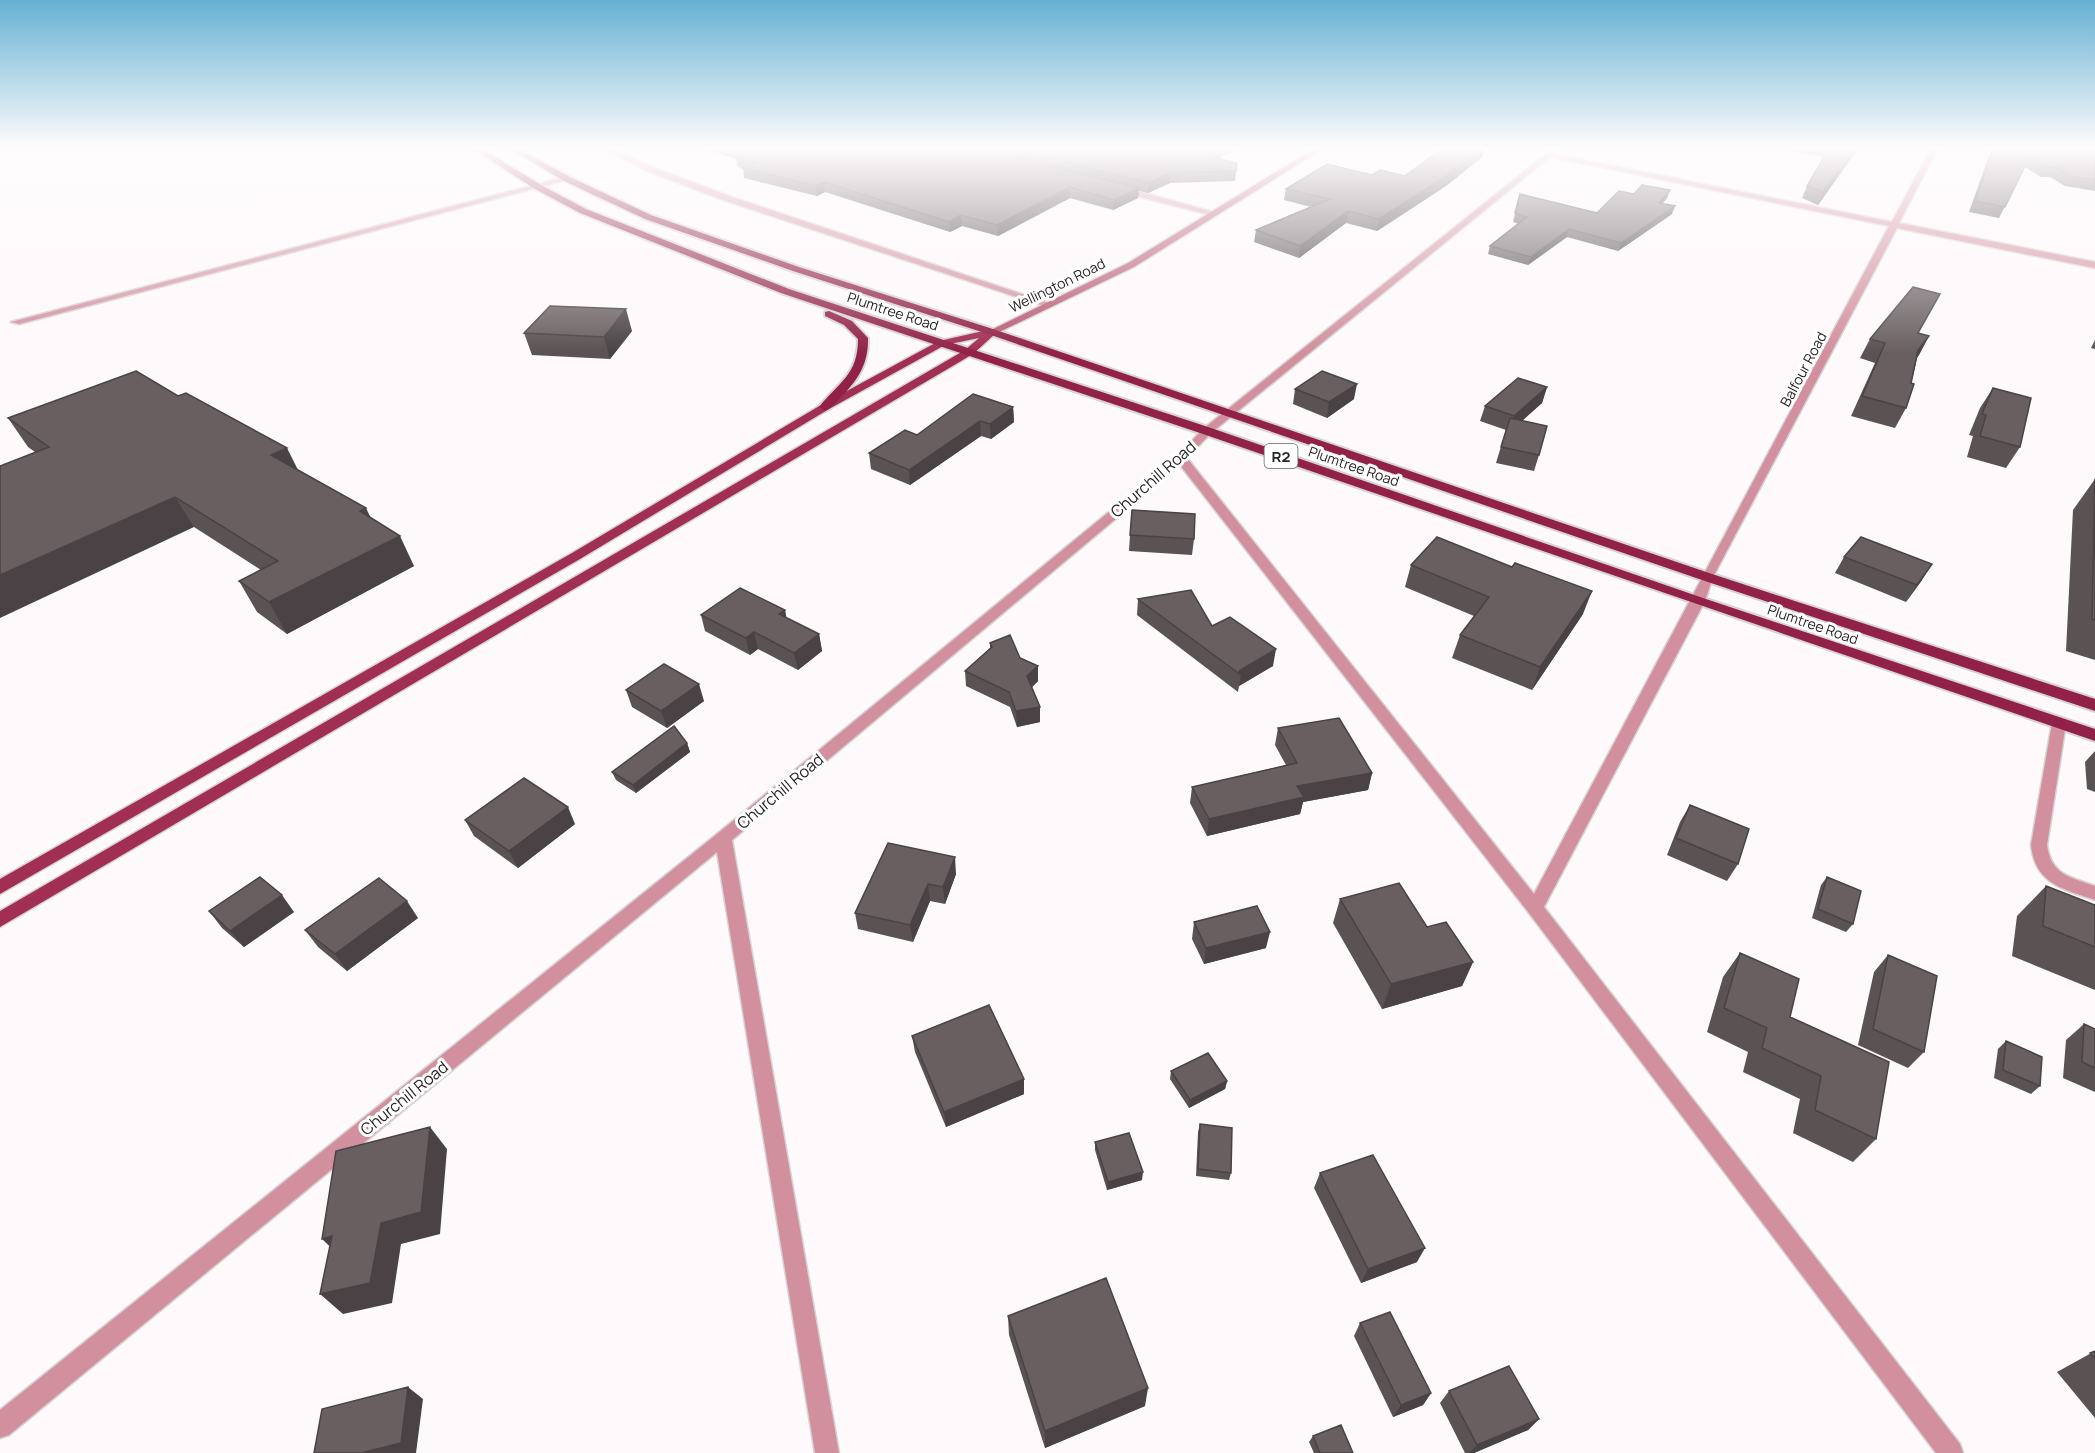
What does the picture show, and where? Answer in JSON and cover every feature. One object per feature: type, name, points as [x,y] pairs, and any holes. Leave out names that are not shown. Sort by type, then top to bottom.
[{"type":"highway","name":"Plumtree Road","points":[[600,218],[785,291],[1207,431],[1698,602],[2095,735]]},
{"type":"highway","name":"Plumtree Road","points":[[650,218],[796,269],[1230,412],[1707,577],[2095,705]]},
{"type":"highway","points":[[785,291],[848,323],[863,338],[864,353],[859,371],[825,407]]},
{"type":"main road","name":"Wellington Road","points":[[992,332],[1131,265],[1205,218]]},
{"type":"main road","points":[[0,887],[576,556],[825,407],[942,343],[992,332]]},
{"type":"main road","points":[[0,920],[969,352],[992,332]]},
{"type":"street","points":[[16,322],[419,218]]},
{"type":"street","points":[[786,218],[1047,304]]},
{"type":"street","name":"Churchill Road","points":[[0,1426],[723,838],[1181,458],[1207,431],[1471,218]]},
{"type":"street","points":[[1856,218],[2095,265]]},
{"type":"street","name":"Balfour Road","points":[[1535,908],[1698,602],[1707,577],[1898,218]]},
{"type":"street","points":[[1181,458],[1535,908],[1951,1453]]},
{"type":"street","points":[[2059,723],[2039,859],[2045,870],[2054,877],[2095,893]]},
{"type":"street","points":[[723,838],[826,1453]]},
{"type":"building","points":[[936,218],[956,218],[949,222]]},
{"type":"building","points":[[971,218],[1011,218],[997,225]]},
{"type":"building","points":[[1285,218],[1339,218],[1300,246],[1256,230]]},
{"type":"building","points":[[1526,218],[1658,218],[1621,243],[1569,229],[1531,257],[1490,246]]},
{"type":"building","points":[[1913,287],[1940,294],[1918,333],[1929,336],[1918,350],[1911,383],[1914,384],[1906,408],[1862,396],[1885,343],[1870,339]]},
{"type":"building","points":[[550,306],[626,309],[604,337],[524,333]]},
{"type":"building","points":[[136,371],[178,396],[186,393],[287,448],[271,455],[366,508],[360,511],[400,536],[269,602],[239,581],[278,561],[175,497],[0,575],[0,466],[49,447],[8,418]]},
{"type":"building","points":[[1322,371],[1357,384],[1329,402],[1295,389]]},
{"type":"building","points":[[1518,378],[1547,387],[1514,416],[1485,406]]},
{"type":"building","points":[[1993,388],[2031,398],[2020,447],[1980,436],[1986,415],[1982,414]]},
{"type":"building","points":[[973,394],[1013,407],[990,424],[980,421],[909,470],[869,453],[905,430],[917,435]]},
{"type":"building","points":[[1510,418],[1547,426],[1539,455],[1501,447]]},
{"type":"building","points":[[2095,479],[2095,620],[2092,619]]},
{"type":"building","points":[[1132,510],[1195,514],[1194,539],[1130,535]]},
{"type":"building","points":[[1437,537],[1512,567],[1515,563],[1592,591],[1540,667],[1460,635],[1489,597],[1411,565]]},
{"type":"building","points":[[1861,537],[1932,564],[1917,585],[1844,557]]},
{"type":"building","points":[[740,588],[785,610],[779,614],[819,634],[794,653],[754,632],[746,638],[701,615]]},
{"type":"building","points":[[1191,590],[1212,626],[1230,617],[1276,649],[1239,671],[1241,675],[1138,599]]},
{"type":"building","points":[[1010,635],[1020,658],[1038,666],[1027,676],[1040,707],[1016,711],[1009,692],[965,671],[992,647],[990,643]]},
{"type":"building","points":[[664,664],[699,684],[661,711],[626,690]]},
{"type":"building","points":[[1339,718],[1372,773],[1297,786],[1304,797],[1209,819],[1192,787],[1297,763],[1278,728]]},
{"type":"building","points":[[674,726],[687,743],[633,785],[612,772]]},
{"type":"building","points":[[524,778],[568,807],[509,851],[465,820]]},
{"type":"building","points":[[1690,805],[1749,829],[1738,864],[1676,838]]},
{"type":"building","points":[[888,843],[955,857],[943,887],[928,884],[910,925],[855,913]]},
{"type":"building","points":[[260,877],[282,895],[230,931],[209,911]]},
{"type":"building","points":[[1827,877],[1861,891],[1853,924],[1818,909]]},
{"type":"building","points":[[379,878],[407,901],[335,954],[305,930]]},
{"type":"building","points":[[1399,883],[1427,927],[1446,922],[1473,962],[1391,984],[1340,899]]},
{"type":"building","points":[[2046,886],[2095,905],[2095,947],[2043,926]]},
{"type":"building","points":[[1257,906],[1270,932],[1206,948],[1194,922]]},
{"type":"building","points":[[1740,953],[1799,979],[1790,1017],[1889,1062],[1876,1139],[1815,1110],[1821,1076],[1762,1048],[1767,1028],[1724,1008]]},
{"type":"building","points":[[1888,955],[1937,976],[1924,1052],[1873,1029]]},
{"type":"building","points":[[989,1005],[1024,1079],[944,1112],[912,1036]]},
{"type":"building","points":[[2084,1024],[2095,1029],[2095,1068],[2082,1062]]},
{"type":"building","points":[[2006,1041],[2042,1057],[2040,1086],[2003,1070]]},
{"type":"building","points":[[1208,1053],[1227,1081],[1190,1100],[1171,1071]]},
{"type":"building","points":[[1200,1124],[1232,1128],[1231,1173],[1198,1169]]},
{"type":"building","points":[[430,1127],[421,1212],[381,1223],[370,1283],[320,1294],[332,1236],[322,1239],[336,1151]]},
{"type":"building","points":[[1129,1133],[1143,1172],[1108,1182],[1095,1142]]},
{"type":"building","points":[[1373,1155],[1425,1248],[1368,1269],[1320,1173]]},
{"type":"building","points":[[1106,1278],[1148,1388],[1045,1431],[1008,1316]]},
{"type":"building","points":[[1390,1312],[1431,1393],[1401,1405],[1360,1323]]},
{"type":"building","points":[[1509,1366],[1539,1419],[1477,1445],[1449,1391]]},
{"type":"building","points":[[408,1387],[401,1443],[361,1453],[314,1453],[322,1409]]},
{"type":"building","points":[[1341,1425],[1353,1453],[1320,1453],[1313,1436]]}]
